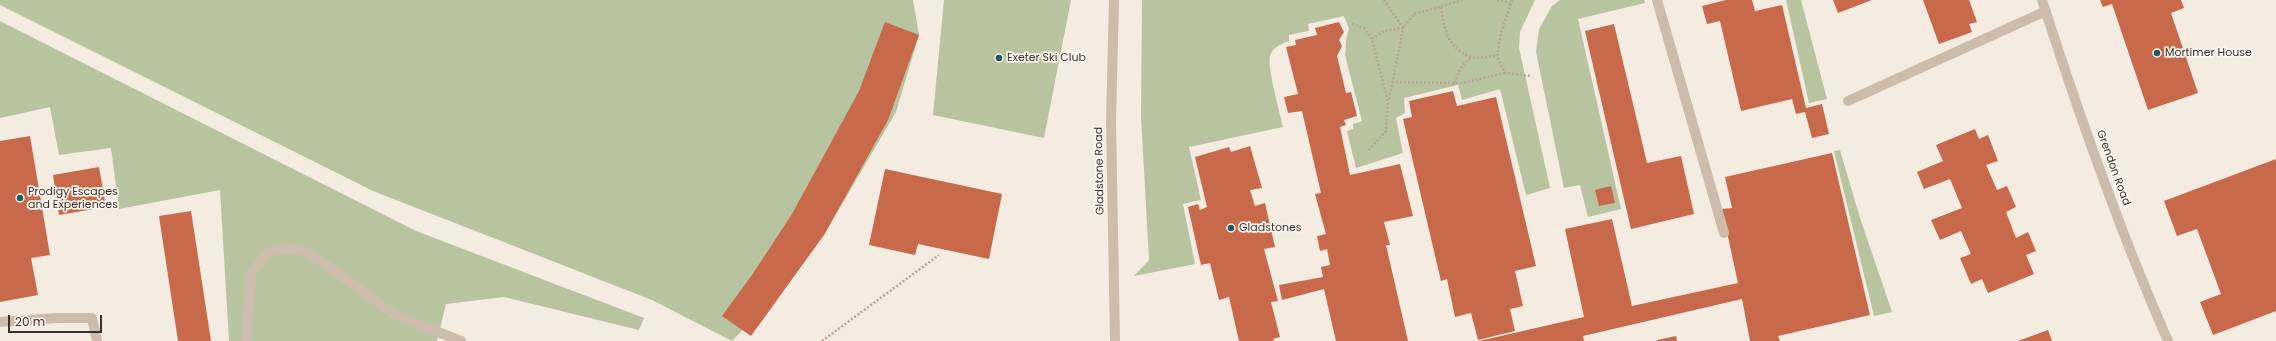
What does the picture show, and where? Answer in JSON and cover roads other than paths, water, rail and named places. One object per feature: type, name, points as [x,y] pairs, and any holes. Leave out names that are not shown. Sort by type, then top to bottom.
[{"type":"street","name":"Gladstone Road","points":[[1114,0],[1112,129],[1114,341]]},
{"type":"street","points":[[1657,0],[1724,233]]},
{"type":"street","name":"Grendon Road","points":[[2042,0],[2089,141],[2142,281],[2168,341]]},
{"type":"street","points":[[1848,101],[2046,10]]},
{"type":"street","points":[[246,341],[250,274],[264,256],[274,250],[286,248],[299,249],[321,261],[395,315],[461,341]]},
{"type":"street","points":[[0,322],[57,318],[92,318],[97,341]]},
{"type":"place","name":"Mortimer House","points":[[2157,53]]},
{"type":"place","name":"Exeter Ski Club","points":[[999,58]]},
{"type":"place","name":"Prodigy Escapes and Experiences","points":[[20,198]]},
{"type":"place","name":"Gladstones","points":[[1231,228]]}]
